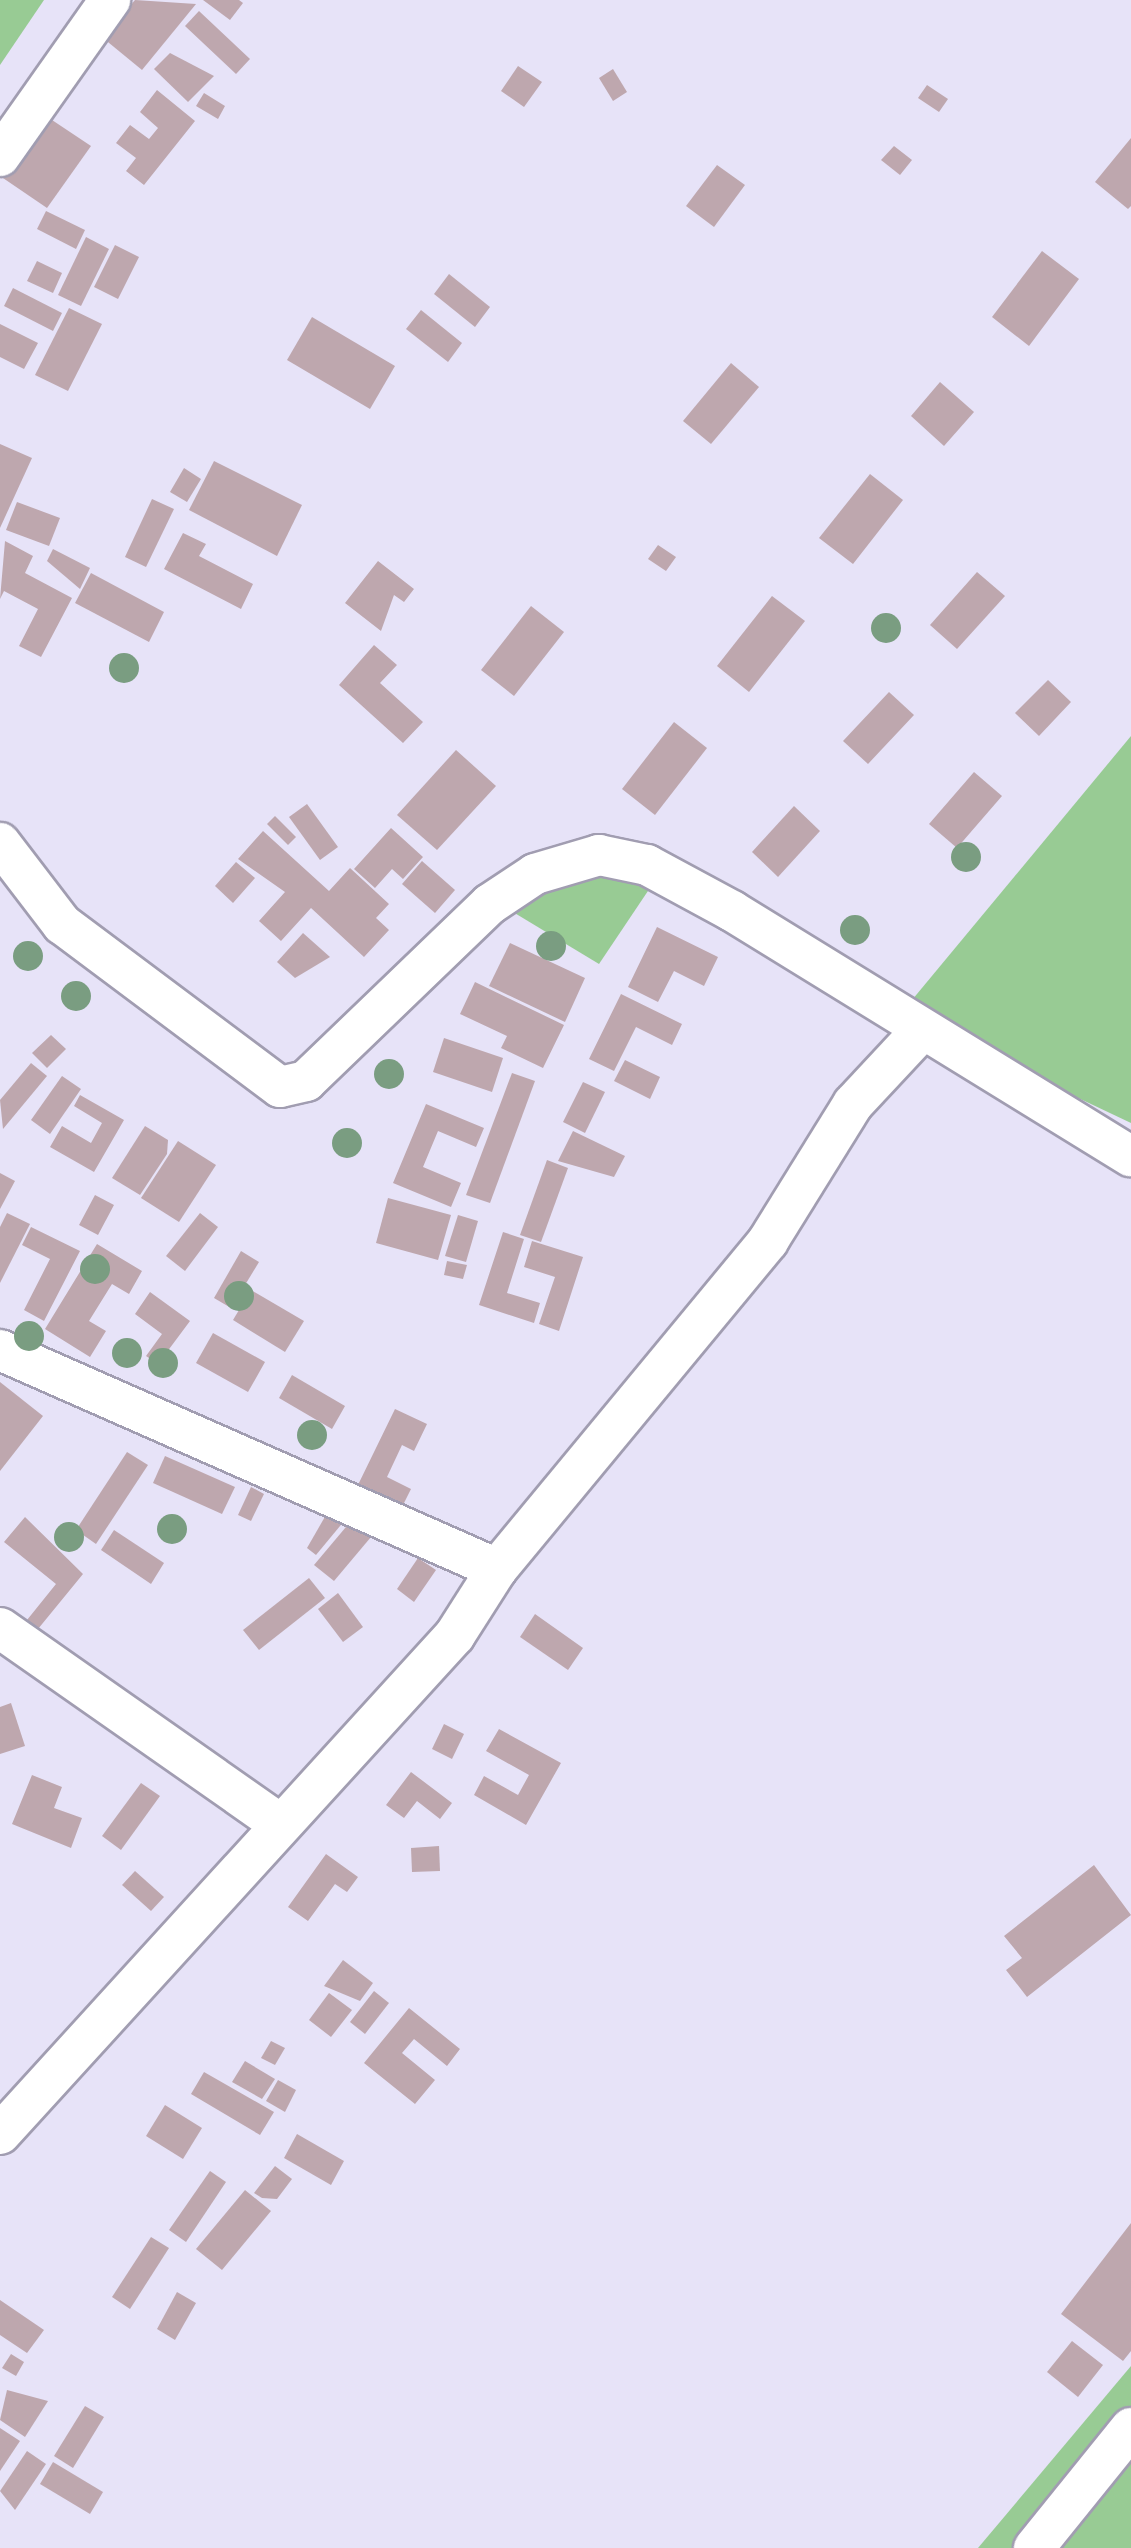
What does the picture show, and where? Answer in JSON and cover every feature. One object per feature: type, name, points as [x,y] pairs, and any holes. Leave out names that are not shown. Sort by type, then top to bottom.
[{"type":"street","points":[[0,156],[110,0]]},
{"type":"street","points":[[0,843],[62,924],[288,1089],[490,904],[535,874],[599,855],[646,864],[922,1030],[1018,1079],[1131,1156]]},
{"type":"street","points":[[0,2134],[279,1823],[455,1635],[496,1569],[768,1240],[831,1134],[922,1030]]},
{"type":"street","points":[[0,1350],[496,1569]]},
{"type":"street","points":[[0,1628],[279,1823]]},
{"type":"street","points":[[1034,2548],[1131,2428]]},
{"type":"green space","points":[[0,0],[44,0],[0,65]]},
{"type":"green space","points":[[1131,736],[1131,1123],[1013,1067],[912,1000]]},
{"type":"green space","points":[[601,863],[656,879],[599,964],[503,906]]},
{"type":"green space","points":[[1131,2366],[1131,2548],[978,2548]]},
{"type":"building","points":[[135,0],[196,4],[142,70],[103,38]]},
{"type":"building","points":[[203,0],[239,0],[243,3],[230,20]]},
{"type":"building","points":[[199,11],[250,59],[236,74],[185,26]]},
{"type":"building","points":[[170,53],[214,76],[188,102],[154,69]]},
{"type":"building","points":[[518,66],[542,82],[524,107],[501,91]]},
{"type":"building","points":[[613,69],[627,92],[613,101],[599,78]]},
{"type":"building","points":[[927,85],[948,99],[939,112],[918,98]]},
{"type":"building","points":[[157,90],[195,121],[144,185],[126,171],[136,158],[116,143],[130,125],[149,139],[158,128],[140,112]]},
{"type":"building","points":[[204,93],[225,106],[218,119],[196,106]]},
{"type":"building","points":[[49,118],[91,146],[47,208],[0,176]]},
{"type":"building","points":[[1131,138],[1131,206],[1128,209],[1095,182]]},
{"type":"building","points":[[894,146],[912,160],[900,175],[881,160]]},
{"type":"building","points":[[717,165],[745,185],[714,227],[686,206]]},
{"type":"building","points":[[46,211],[85,230],[76,249],[37,229]]},
{"type":"building","points":[[86,237],[109,249],[81,306],[58,295]]},
{"type":"building","points":[[115,245],[139,257],[118,299],[94,287]]},
{"type":"building","points":[[1042,251],[1079,279],[1029,346],[992,317]]},
{"type":"building","points":[[37,261],[62,273],[53,293],[27,281]]},
{"type":"building","points":[[449,274],[490,307],[475,327],[434,294]]},
{"type":"building","points":[[13,288],[62,313],[53,331],[4,306]]},
{"type":"building","points":[[69,308],[102,324],[68,391],[35,375]]},
{"type":"building","points":[[421,310],[462,343],[448,362],[406,329]]},
{"type":"building","points":[[312,317],[395,366],[370,409],[287,360]]},
{"type":"building","points":[[0,324],[38,343],[24,369],[0,357]]},
{"type":"building","points":[[731,363],[759,387],[711,444],[683,421]]},
{"type":"building","points":[[940,382],[974,412],[944,446],[911,416]]},
{"type":"building","points":[[0,444],[32,458],[0,528]]},
{"type":"building","points":[[214,461],[302,505],[277,556],[189,510]]},
{"type":"building","points":[[184,468],[201,479],[187,502],[170,492]]},
{"type":"building","points":[[870,474],[903,500],[853,564],[819,538]]},
{"type":"building","points":[[152,499],[174,509],[146,567],[125,557]]},
{"type":"building","points":[[17,502],[60,518],[49,546],[6,530]]},
{"type":"building","points":[[183,533],[206,544],[199,556],[253,584],[241,609],[164,569]]},
{"type":"building","points":[[5,541],[33,556],[25,573],[72,598],[41,657],[19,646],[38,609],[4,591],[0,599]]},
{"type":"building","points":[[658,545],[676,557],[666,571],[648,559]]},
{"type":"building","points":[[53,549],[90,568],[80,589],[47,561]]},
{"type":"building","points":[[378,561],[414,589],[404,602],[394,595],[381,631],[345,603]]},
{"type":"building","points":[[977,572],[1005,596],[957,649],[930,625]]},
{"type":"building","points":[[91,573],[164,612],[149,642],[75,603]]},
{"type":"building","points":[[772,596],[805,621],[749,692],[717,666]]},
{"type":"building","points":[[531,606],[564,632],[514,696],[481,670]]},
{"type":"building","points":[[374,645],[397,665],[380,683],[423,722],[403,743],[339,685]]},
{"type":"building","points":[[1048,680],[1071,702],[1039,736],[1015,713]]},
{"type":"building","points":[[889,692],[914,715],[868,764],[843,741]]},
{"type":"building","points":[[674,722],[707,748],[655,815],[622,789]]},
{"type":"building","points":[[456,750],[496,786],[437,850],[397,815]]},
{"type":"building","points":[[974,772],[1002,796],[957,848],[929,824]]},
{"type":"building","points":[[307,804],[338,847],[320,860],[289,817]]},
{"type":"building","points":[[794,806],[820,831],[778,877],[752,852]]},
{"type":"building","points":[[275,816],[296,837],[288,845],[267,824]]},
{"type":"building","points":[[391,828],[423,857],[403,879],[392,869],[375,888],[354,869]]},
{"type":"building","points":[[263,831],[329,891],[350,868],[389,904],[376,918],[389,930],[364,957],[311,908],[281,941],[259,921],[285,892],[238,859]]},
{"type":"building","points":[[422,861],[455,890],[435,913],[402,884]]},
{"type":"building","points":[[236,862],[255,878],[233,903],[215,886]]},
{"type":"building","points":[[657,927],[718,957],[704,986],[674,971],[658,1002],[628,987]]},
{"type":"building","points":[[303,933],[330,957],[295,978],[277,962]]},
{"type":"building","points":[[510,943],[585,978],[565,1022],[489,986]]},
{"type":"building","points":[[475,982],[564,1025],[543,1068],[501,1048],[507,1036],[460,1014]]},
{"type":"building","points":[[621,994],[682,1024],[672,1045],[636,1027],[614,1071],[589,1059]]},
{"type":"building","points":[[51,1035],[66,1049],[47,1068],[32,1053]]},
{"type":"building","points":[[444,1038],[503,1058],[492,1092],[433,1072]]},
{"type":"building","points":[[625,1060],[660,1077],[650,1099],[614,1081]]},
{"type":"building","points":[[31,1063],[47,1076],[3,1129],[0,1100]]},
{"type":"building","points":[[512,1073],[535,1081],[490,1203],[466,1195]]},
{"type":"building","points":[[62,1076],[81,1089],[50,1134],[31,1120]]},
{"type":"building","points":[[583,1082],[605,1092],[585,1133],[563,1122]]},
{"type":"building","points":[[80,1095],[124,1120],[94,1172],[50,1147],[62,1126],[91,1143],[102,1123],[74,1106]]},
{"type":"building","points":[[426,1104],[484,1128],[476,1147],[438,1131],[423,1167],[461,1183],[451,1207],[393,1183]]},
{"type":"building","points":[[145,1126],[168,1140],[167,1154],[140,1195],[112,1178]]},
{"type":"building","points":[[573,1131],[625,1156],[614,1177],[558,1161]]},
{"type":"building","points":[[178,1141],[216,1165],[179,1222],[141,1198]]},
{"type":"building","points":[[547,1160],[568,1168],[541,1242],[520,1235]]},
{"type":"building","points":[[0,1173],[15,1181],[0,1209]]},
{"type":"building","points":[[95,1195],[114,1205],[98,1235],[79,1225]]},
{"type":"building","points":[[388,1198],[451,1215],[438,1260],[376,1243]]},
{"type":"building","points":[[7,1213],[30,1224],[0,1283],[0,1227]]},
{"type":"building","points":[[200,1213],[218,1227],[185,1271],[166,1256]]},
{"type":"building","points":[[458,1215],[478,1221],[466,1262],[445,1256]]},
{"type":"building","points":[[31,1227],[80,1251],[44,1321],[24,1310],[50,1259],[22,1245]]},
{"type":"building","points":[[503,1232],[524,1239],[507,1293],[540,1303],[534,1323],[479,1305]]},
{"type":"building","points":[[532,1241],[583,1257],[559,1331],[539,1324],[555,1277],[524,1267]]},
{"type":"building","points":[[97,1244],[142,1271],[129,1294],[112,1284],[89,1321],[106,1331],[90,1357],[45,1329]]},
{"type":"building","points":[[241,1251],[259,1262],[231,1308],[214,1298]]},
{"type":"building","points":[[447,1261],[467,1265],[463,1279],[444,1275]]},
{"type":"building","points":[[251,1290],[304,1321],[285,1352],[233,1320]]},
{"type":"building","points":[[150,1292],[190,1321],[158,1364],[146,1356],[162,1334],[135,1314]]},
{"type":"building","points":[[213,1333],[265,1362],[248,1392],[196,1363]]},
{"type":"building","points":[[292,1375],[345,1406],[332,1429],[279,1398]]},
{"type":"building","points":[[0,1382],[43,1416],[0,1471]]},
{"type":"building","points":[[395,1409],[427,1424],[414,1451],[402,1445],[387,1477],[411,1489],[399,1513],[355,1491]]},
{"type":"building","points":[[127,1452],[148,1465],[96,1544],[76,1530]]},
{"type":"building","points":[[165,1456],[235,1487],[222,1514],[153,1483]]},
{"type":"building","points":[[251,1487],[264,1494],[251,1521],[238,1515]]},
{"type":"building","points":[[330,1508],[345,1520],[316,1555],[307,1548]]},
{"type":"building","points":[[25,1517],[83,1574],[38,1629],[27,1620],[56,1584],[4,1542]]},
{"type":"building","points":[[351,1521],[371,1537],[334,1581],[314,1565]]},
{"type":"building","points":[[114,1530],[164,1563],[151,1584],[101,1550]]},
{"type":"building","points":[[418,1558],[436,1570],[414,1602],[397,1589]]},
{"type":"building","points":[[309,1578],[325,1598],[259,1650],[243,1630]]},
{"type":"building","points":[[338,1593],[363,1627],[343,1642],[318,1609]]},
{"type":"building","points":[[535,1614],[583,1648],[568,1670],[520,1637]]},
{"type":"building","points":[[11,1703],[25,1746],[0,1754],[0,1707]]},
{"type":"building","points":[[444,1724],[464,1734],[452,1759],[432,1749]]},
{"type":"building","points":[[499,1729],[561,1763],[526,1825],[474,1795],[484,1776],[518,1795],[529,1775],[486,1751]]},
{"type":"building","points":[[411,1772],[452,1803],[440,1819],[417,1801],[404,1818],[386,1805]]},
{"type":"building","points":[[32,1775],[62,1787],[54,1808],[82,1818],[71,1848],[12,1824]]},
{"type":"building","points":[[141,1783],[160,1796],[121,1850],[102,1836]]},
{"type":"building","points":[[439,1846],[440,1871],[412,1872],[411,1848]]},
{"type":"building","points":[[326,1854],[358,1877],[347,1892],[335,1884],[308,1921],[288,1907]]},
{"type":"building","points":[[1094,1865],[1131,1915],[1027,1997],[1006,1970],[1022,1958],[1004,1936]]},
{"type":"building","points":[[135,1871],[164,1897],[151,1911],[122,1885]]},
{"type":"building","points":[[343,1960],[373,1983],[360,2001],[324,1986]]},
{"type":"building","points":[[374,1991],[389,2003],[365,2034],[350,2022]]},
{"type":"building","points":[[329,1993],[352,2010],[331,2037],[309,2020]]},
{"type":"building","points":[[409,2008],[460,2049],[447,2066],[414,2039],[402,2053],[435,2080],[415,2104],[364,2063]]},
{"type":"building","points":[[271,2041],[285,2048],[275,2065],[261,2058]]},
{"type":"building","points":[[245,2061],[275,2079],[262,2099],[232,2082]]},
{"type":"building","points":[[204,2072],[274,2112],[260,2135],[191,2094]]},
{"type":"building","points":[[278,2080],[296,2090],[285,2112],[266,2101]]},
{"type":"building","points":[[165,2105],[202,2128],[183,2159],[146,2136]]},
{"type":"building","points":[[297,2134],[344,2161],[331,2185],[284,2158]]},
{"type":"building","points":[[275,2166],[292,2179],[277,2199],[262,2198],[254,2193]]},
{"type":"building","points":[[210,2171],[226,2182],[186,2242],[169,2230]]},
{"type":"building","points":[[245,2190],[271,2211],[222,2270],[196,2249]]},
{"type":"building","points":[[1131,2223],[1131,2351],[1123,2361],[1061,2314]]},
{"type":"building","points":[[151,2237],[169,2248],[130,2309],[112,2297]]},
{"type":"building","points":[[177,2292],[196,2303],[175,2340],[157,2329]]},
{"type":"building","points":[[0,2300],[44,2330],[27,2353],[0,2335]]},
{"type":"building","points":[[1072,2341],[1103,2365],[1078,2397],[1047,2372]]},
{"type":"building","points":[[11,2354],[24,2362],[16,2376],[2,2368]]},
{"type":"building","points":[[7,2390],[48,2401],[25,2437],[0,2420]]},
{"type":"building","points":[[85,2406],[104,2417],[73,2468],[54,2456]]},
{"type":"building","points":[[0,2428],[20,2441],[0,2471]]},
{"type":"building","points":[[27,2451],[46,2464],[15,2510],[0,2491]]},
{"type":"building","points":[[53,2462],[103,2492],[90,2514],[40,2484]]}]
